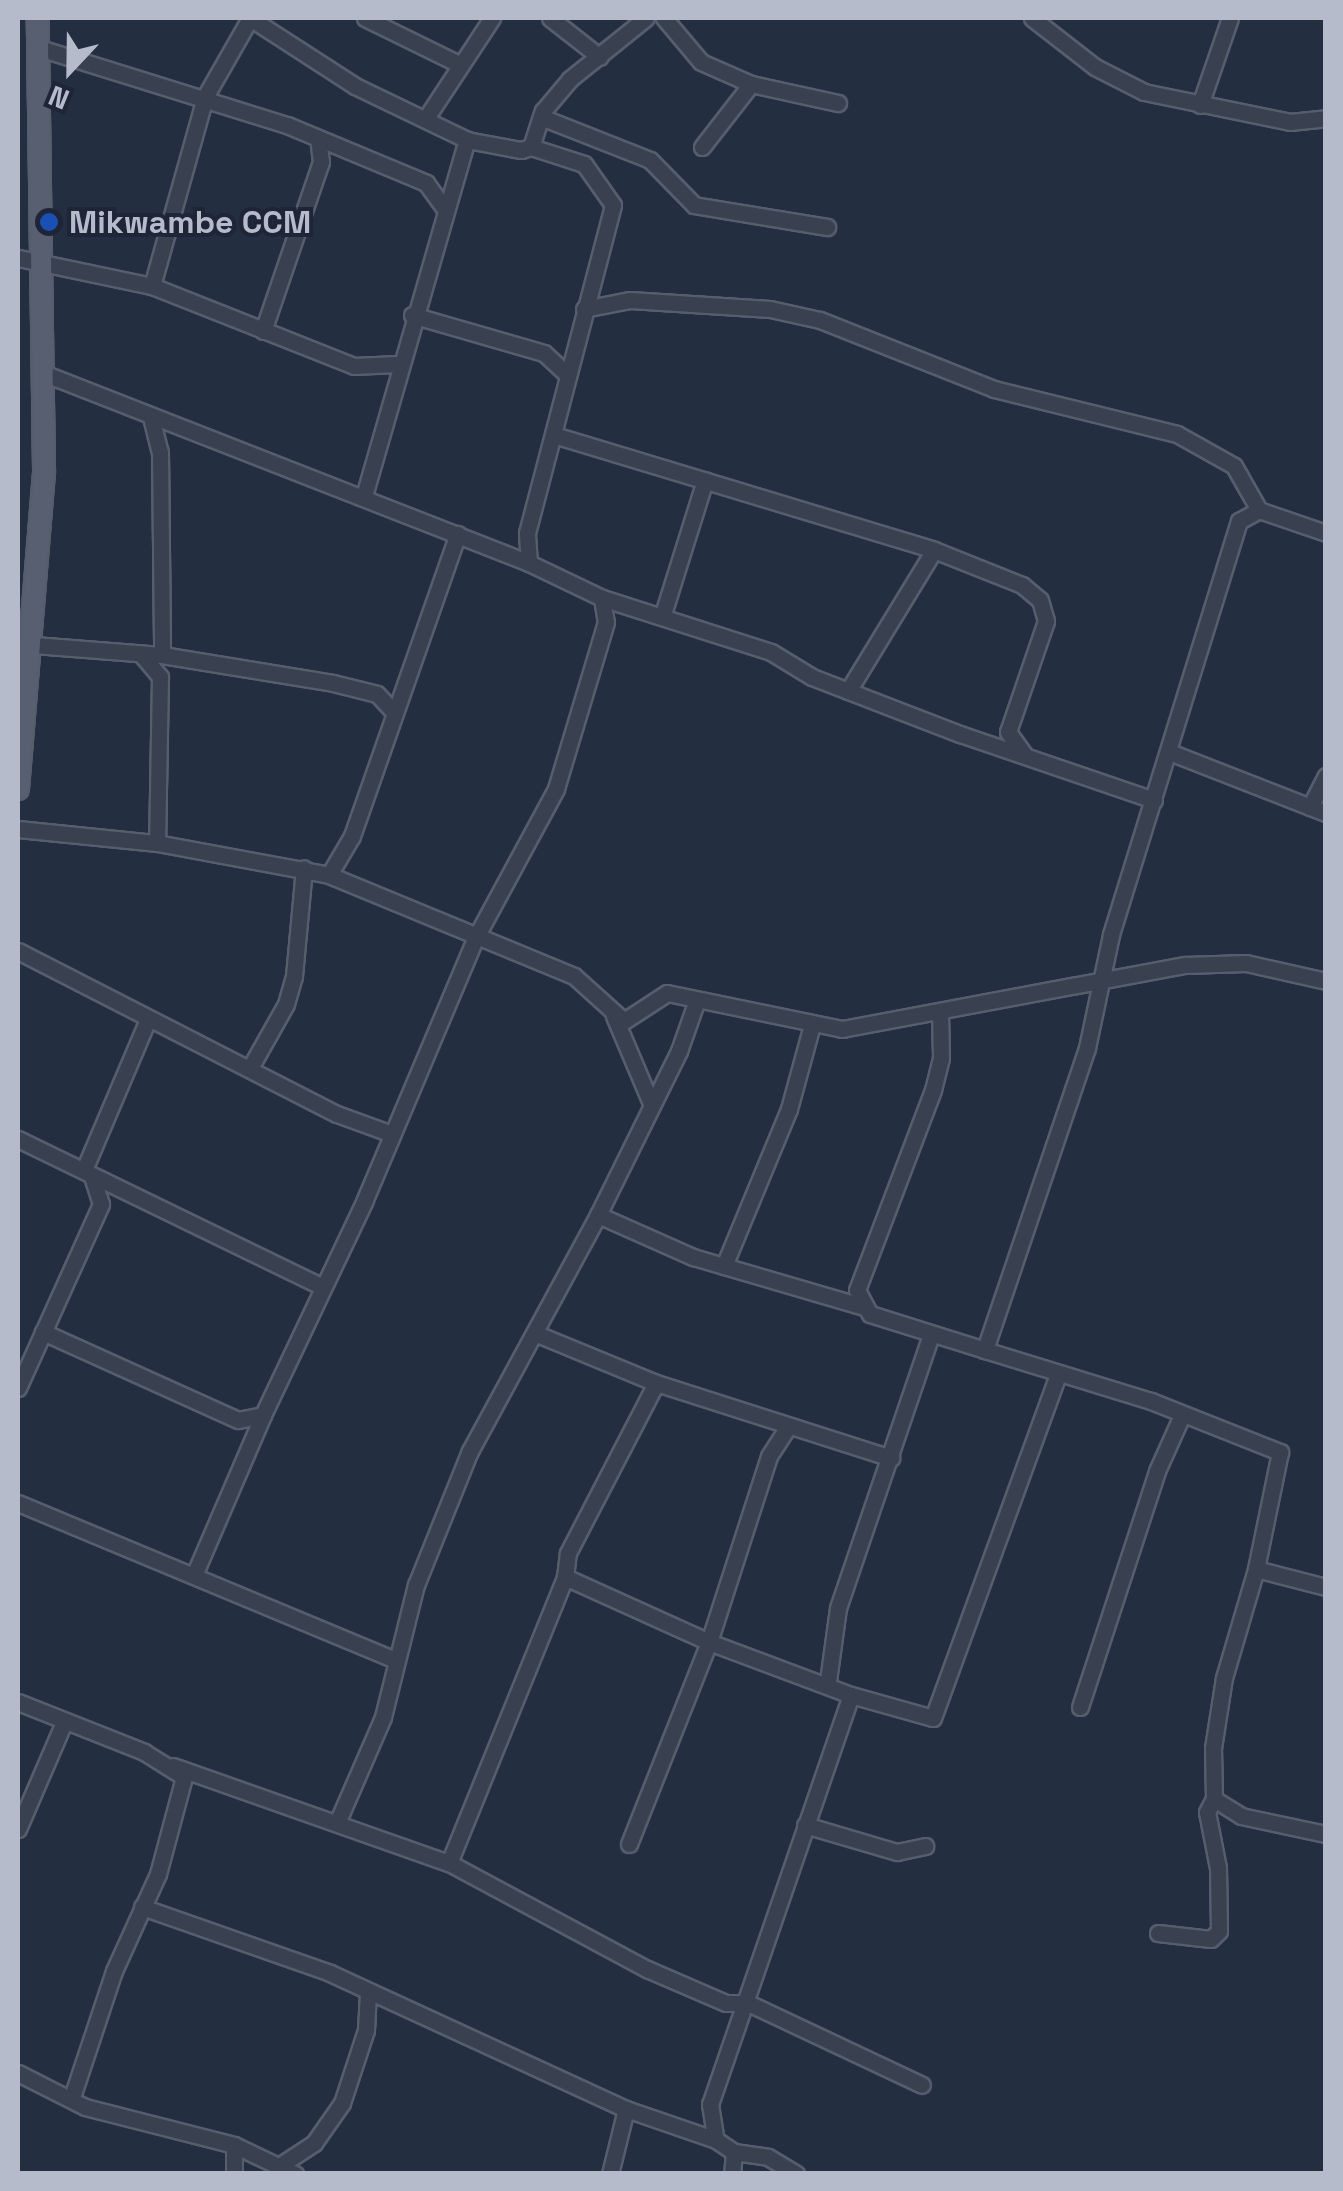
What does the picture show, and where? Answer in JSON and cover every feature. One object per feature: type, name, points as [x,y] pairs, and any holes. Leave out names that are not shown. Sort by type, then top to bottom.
[{"type":"main road","points":[[18,789],[34,646],[44,470],[38,18]]},
{"type":"street","points":[[152,286],[205,97],[250,18],[355,86],[467,140],[507,149],[532,147],[584,164],[613,205],[527,533],[529,563]]},
{"type":"street","points":[[366,18],[459,64]]},
{"type":"street","points":[[426,118],[492,18]]},
{"type":"street","points":[[550,18],[600,57]]},
{"type":"street","points":[[532,147],[541,118],[570,80],[646,18]]},
{"type":"street","points":[[664,18],[702,62],[751,84],[838,103]]},
{"type":"street","points":[[1032,18],[1118,80],[1200,105],[1290,122],[1326,118]]},
{"type":"street","points":[[1200,105],[1230,18]]},
{"type":"street","points":[[36,47],[205,97],[426,183],[454,180]]},
{"type":"street","points":[[702,147],[751,84]]},
{"type":"street","points":[[541,118],[650,160],[694,205],[828,227]]},
{"type":"street","points":[[263,331],[322,162],[318,138]]},
{"type":"street","points":[[364,496],[397,364],[467,140]]},
{"type":"street","points":[[426,183],[445,209]]},
{"type":"street","points":[[18,258],[152,286],[354,366],[397,364]]},
{"type":"street","points":[[584,308],[630,300],[770,309],[820,320],[994,389],[1177,434],[1234,466],[1259,510],[1326,533]]},
{"type":"street","points":[[412,315],[551,358],[568,375]]},
{"type":"street","points":[[551,358],[575,345]]},
{"type":"street","points":[[42,373],[364,496],[529,563],[602,598],[664,614],[771,652],[848,690],[1154,800]]},
{"type":"street","points":[[151,417],[160,452],[162,654]]},
{"type":"street","points":[[554,435],[934,550],[1003,573],[1034,594],[1044,611],[1046,630],[1008,732],[1024,754]]},
{"type":"street","points":[[664,614],[706,480]]},
{"type":"street","points":[[985,1350],[1087,1048],[1098,981],[1172,753],[1239,521],[1259,510]]},
{"type":"street","points":[[329,875],[347,847],[458,534]]},
{"type":"street","points":[[848,690],[934,550]]},
{"type":"street","points":[[196,1573],[476,939],[556,789],[606,622],[602,598]]},
{"type":"street","points":[[34,646],[162,654],[376,694],[402,686]]},
{"type":"street","points":[[141,654],[160,677],[157,843]]},
{"type":"street","points":[[376,694],[393,711]]},
{"type":"street","points":[[1172,753],[1318,810],[1326,776]]},
{"type":"street","points":[[18,828],[157,843],[304,868],[574,976],[597,992],[614,1016],[652,1103]]},
{"type":"street","points":[[250,1068],[294,976],[304,868]]},
{"type":"street","points":[[18,951],[337,1114],[392,1134]]},
{"type":"street","points":[[614,1016],[632,1020],[654,995],[697,1000],[812,1025],[862,1027],[1185,965],[1246,963],[1326,981]]},
{"type":"street","points":[[337,1822],[384,1717],[416,1584],[470,1451],[537,1334],[598,1215],[697,1000]]},
{"type":"street","points":[[864,1307],[857,1290],[941,1058],[940,1013]]},
{"type":"street","points":[[101,1204],[88,1174],[148,1019]]},
{"type":"street","points":[[724,1266],[789,1110],[812,1025]]},
{"type":"street","points":[[18,1139],[320,1286]]},
{"type":"street","points":[[18,1388],[101,1204],[117,1189]]},
{"type":"street","points":[[598,1215],[724,1266],[864,1307],[930,1338],[985,1350],[1280,1452],[1256,1569],[1224,1678],[1213,1748],[1214,1798],[1207,1812],[1220,1880],[1219,1931],[1210,1939],[1158,1933]]},
{"type":"street","points":[[43,1332],[238,1420],[263,1415]]},
{"type":"street","points":[[537,1334],[656,1384],[891,1458]]},
{"type":"street","points":[[828,1681],[838,1608],[930,1338]]},
{"type":"street","points":[[565,1577],[709,1642],[828,1681],[851,1695],[933,1718],[1058,1376]]},
{"type":"street","points":[[449,1863],[565,1577],[568,1553],[656,1384]]},
{"type":"street","points":[[1080,1707],[1157,1471],[1182,1416]]},
{"type":"street","points":[[629,1844],[709,1642],[770,1456],[788,1427]]},
{"type":"street","points":[[18,1504],[196,1573],[304,1627],[395,1660]]},
{"type":"street","points":[[1256,1569],[1326,1587]]},
{"type":"street","points":[[716,2140],[710,2104],[748,2003],[851,1695]]},
{"type":"street","points":[[18,1702],[173,1766],[449,1863],[648,1969],[726,2003],[748,2003],[922,2085]]},
{"type":"street","points":[[40,1712],[50,1751]]},
{"type":"street","points":[[18,1829],[64,1722]]},
{"type":"street","points":[[72,2097],[182,1797],[184,1778],[173,1766]]},
{"type":"street","points":[[1214,1798],[1242,1816],[1326,1834]]},
{"type":"street","points":[[805,1825],[897,1852],[924,1846]]},
{"type":"street","points":[[142,1907],[368,1993],[626,2109],[716,2140],[734,2152],[768,2158],[796,2174]]},
{"type":"street","points":[[18,2073],[120,2118],[234,2145],[287,2170],[314,2144],[342,2104],[366,2030],[368,1993]]},
{"type":"street","points":[[610,2174],[626,2109]]},
{"type":"street","points":[[234,2145],[234,2174]]},
{"type":"street","points":[[732,2174],[734,2152]]},
{"type":"place","name":"Mikwambe CCM","points":[[49,222]]}]
